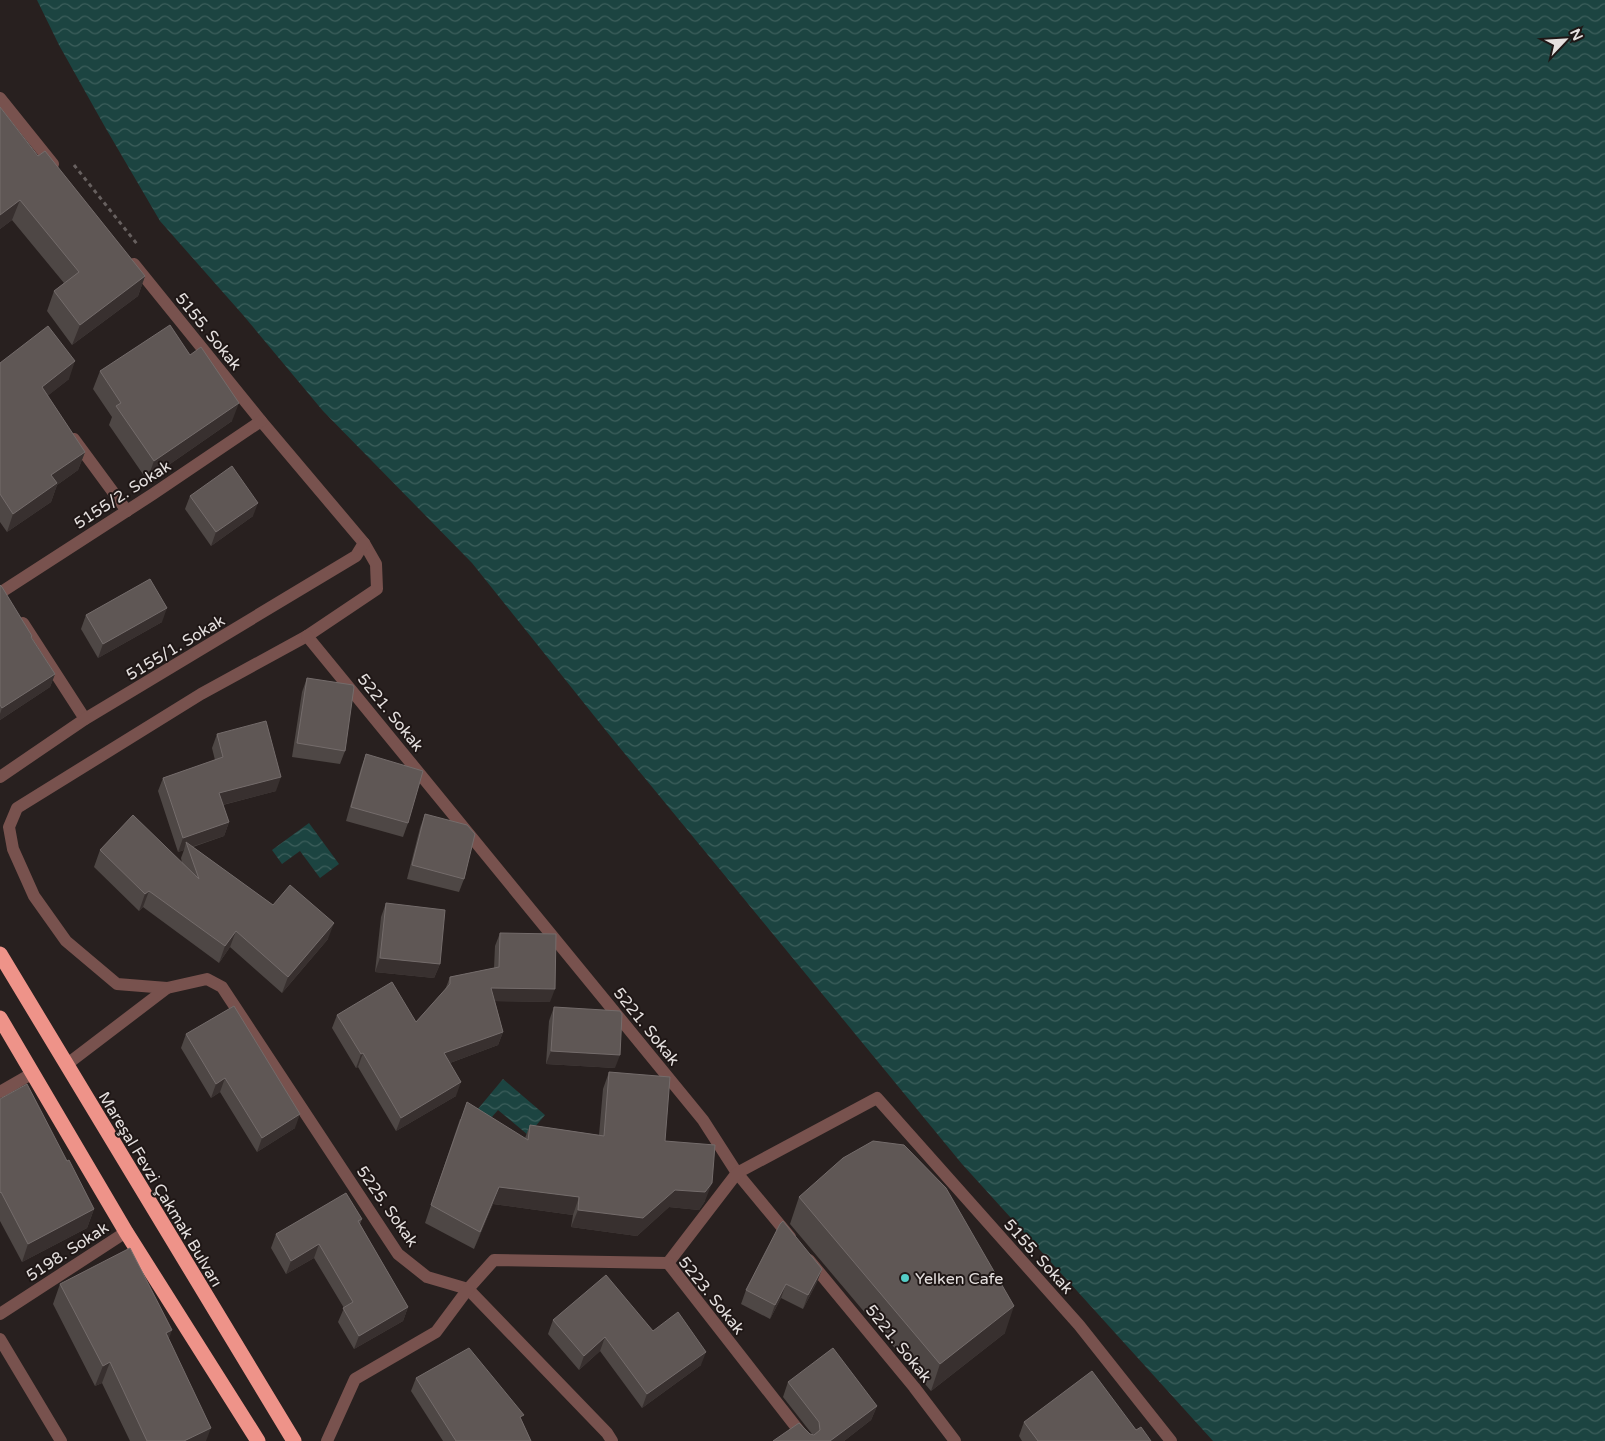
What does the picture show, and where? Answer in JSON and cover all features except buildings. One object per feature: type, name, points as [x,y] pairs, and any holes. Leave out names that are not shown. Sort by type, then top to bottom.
[{"type":"highway","name":"Mareşal Fevzi Çakmak Bulvarı","points":[[0,954],[294,1441]]},
{"type":"highway","points":[[0,1018],[126,1232],[258,1441]]},
{"type":"street","points":[[0,98],[60,173]]},
{"type":"street","name":"5155. Sokak","points":[[123,250],[261,421],[364,543],[376,564],[377,589],[308,636]]},
{"type":"street","name":"5155/2. Sokak","points":[[3,593],[261,421]]},
{"type":"street","points":[[66,428],[127,512]]},
{"type":"street","name":"5155/1. Sokak","points":[[0,776],[85,720],[344,564],[356,556],[364,543]]},
{"type":"street","points":[[18,616],[85,720]]},
{"type":"street","points":[[167,988],[117,984],[66,941],[34,896],[13,849],[9,827],[17,808],[201,694],[308,636]]},
{"type":"street","name":"5221. Sokak","points":[[308,636],[703,1120],[736,1173],[914,1386],[955,1441]]},
{"type":"street","name":"5225. Sokak","points":[[167,988],[207,979],[222,987],[398,1254],[427,1277],[468,1289],[607,1433],[612,1441]]},
{"type":"street","points":[[66,1065],[167,988]]},
{"type":"street","points":[[0,1092],[33,1073]]},
{"type":"street","name":"5155. Sokak","points":[[736,1173],[877,1098],[1079,1325],[1172,1441]]},
{"type":"street","points":[[668,1263],[736,1173]]},
{"type":"street","name":"5198. Sokak","points":[[0,1314],[126,1232]]},
{"type":"street","name":"5223. Sokak","points":[[327,1441],[355,1379],[436,1332],[468,1289],[494,1260],[668,1263],[807,1441]]},
{"type":"street","points":[[0,1339],[61,1441]]},
{"type":"path","points":[[74,164],[140,249]]},
{"type":"water","points":[[37,0],[1605,0],[1605,1441],[1213,1441],[962,1164],[611,737],[472,563],[323,411],[243,315],[160,221],[59,45]]},
{"type":"water","points":[[309,823],[339,864],[320,878],[300,851],[282,864],[272,850]]},
{"type":"water","points":[[503,1079],[545,1115],[528,1135],[498,1110],[484,1126],[472,1116]]},
{"type":"place","name":"Yelken Cafe","points":[[905,1278]]}]
